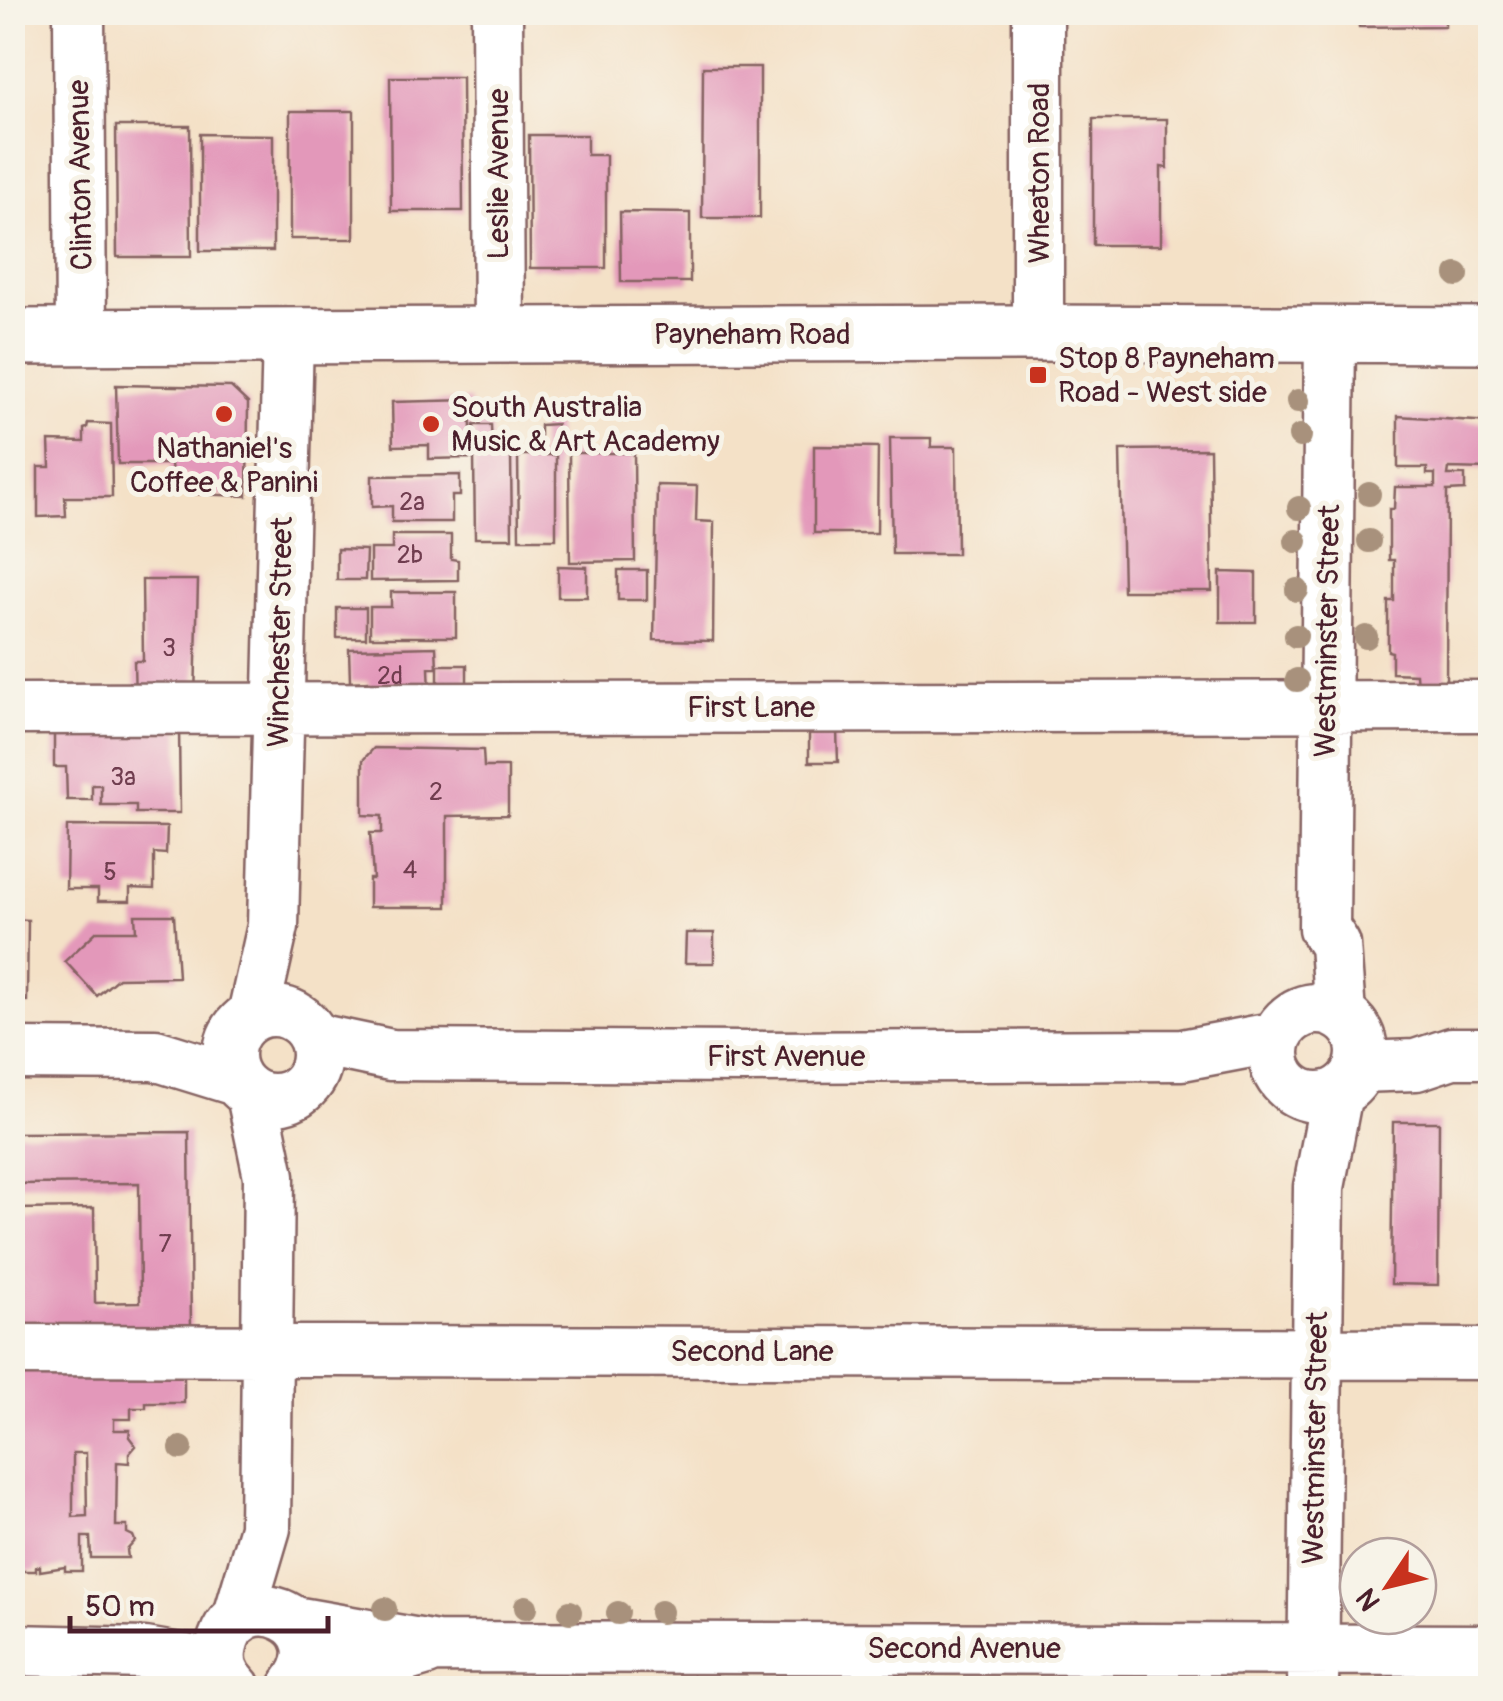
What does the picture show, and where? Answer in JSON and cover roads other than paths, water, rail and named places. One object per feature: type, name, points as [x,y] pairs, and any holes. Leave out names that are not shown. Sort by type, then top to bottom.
[{"type":"main road","name":"Payneham Road","points":[[12,338],[1038,332],[1490,335]]},
{"type":"street","name":"Clinton Avenue","points":[[78,12],[82,337]]},
{"type":"street","name":"Leslie Avenue","points":[[497,12],[499,336]]},
{"type":"street","name":"Wheaton Road","points":[[1038,12],[1038,332]]},
{"type":"street","name":"Westminster Street","points":[[1313,1669],[1319,1053],[1334,945],[1324,928],[1330,334]]},
{"type":"street","name":"Winchester Street","points":[[230,1652],[265,1528],[273,926],[288,337]]},
{"type":"street","name":"First Lane","points":[[12,709],[1490,706]]},
{"type":"street","name":"First Avenue","points":[[12,1054],[1182,1055],[1319,1053],[1414,1038],[1471,1053]]},
{"type":"street","name":"Second Lane","points":[[12,1350],[1490,1354]]},
{"type":"street","name":"Winchester Street","points":[[265,1528],[294,1621],[306,1638],[310,1657],[305,1676],[296,1688]]},
{"type":"street","name":"Second Avenue","points":[[230,1652],[260,1610],[272,1610],[294,1621],[436,1647],[1313,1669],[1490,1650]]},
{"type":"street","name":"Second Avenue","points":[[296,1688],[436,1647]]},
{"type":"street","points":[[12,1650],[230,1652]]},
{"type":"place","name":"Stop 8 Payneham Road - West side","points":[[1038,375]]},
{"type":"place","name":"Nathaniel's Coffee & Panini","points":[[224,414]]},
{"type":"place","name":"South Australia Music & Art Academy","points":[[431,424]]}]
